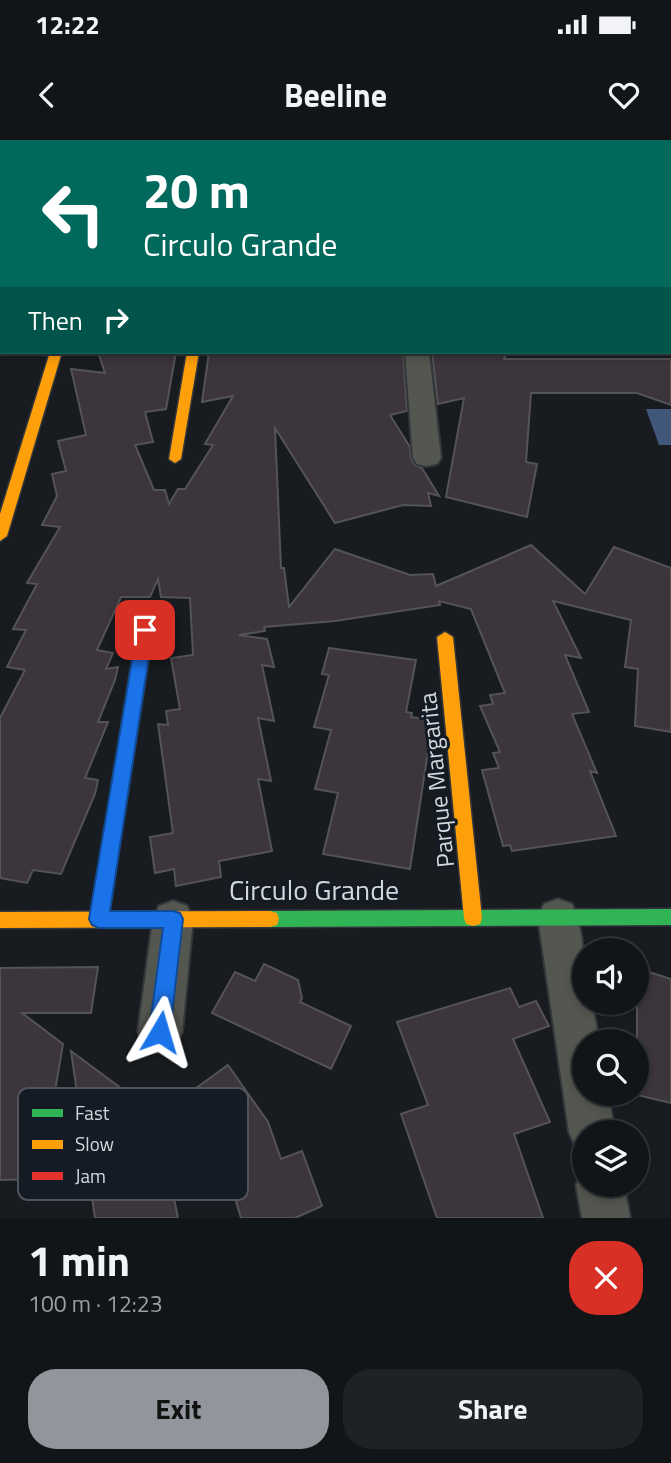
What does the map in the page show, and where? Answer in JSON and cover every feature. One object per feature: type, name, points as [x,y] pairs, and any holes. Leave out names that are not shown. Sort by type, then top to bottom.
[{"type":"street","points":[[0,536],[8,483],[56,354]]},
{"type":"street","points":[[176,459],[193,354]]},
{"type":"street","points":[[417,354],[427,458]]},
{"type":"street","points":[[99,919],[145,630]]},
{"type":"street","name":"Parque Margarita","points":[[445,637],[472,918]]},
{"type":"street","points":[[558,917],[575,1029]]},
{"type":"street","name":"Circulo Grande","points":[[0,920],[671,917]]},
{"type":"street","points":[[160,1032],[173,919]]},
{"type":"street","points":[[602,1197],[606,1218]]},
{"type":"water","points":[[646,409],[671,409],[671,445],[659,445]]},
{"type":"building","points":[[99,354],[176,354],[166,409],[145,412],[153,442],[135,445],[154,490],[165,490],[169,504],[178,489],[185,489],[213,445],[205,444],[233,396],[202,402],[209,354],[403,354],[407,411],[390,415],[410,447],[411,459],[415,465],[422,468],[439,496],[428,493],[431,506],[403,505],[335,523],[275,428],[281,568],[284,568],[289,607],[335,549],[410,575],[433,574],[436,586],[531,545],[585,594],[614,547],[671,568],[671,732],[635,726],[638,669],[625,667],[631,620],[553,601],[581,658],[565,655],[589,712],[572,714],[597,773],[590,771],[616,836],[512,851],[510,845],[503,846],[482,770],[499,768],[493,753],[500,752],[480,706],[493,704],[490,695],[505,693],[471,609],[439,601],[440,605],[335,621],[264,627],[265,631],[239,635],[267,639],[274,667],[262,665],[274,721],[258,718],[271,781],[258,779],[272,851],[219,861],[221,877],[176,886],[174,869],[155,873],[150,837],[173,833],[158,724],[168,725],[166,711],[180,709],[171,658],[193,655],[190,598],[161,597],[158,579],[150,597],[121,597],[97,650],[113,653],[106,669],[118,667],[98,722],[108,722],[85,778],[98,780],[95,794],[61,874],[33,870],[27,883],[0,878],[0,718],[25,670],[7,667],[26,630],[13,629],[37,584],[27,583],[60,527],[42,525],[57,496],[52,474],[66,471],[58,441],[86,435],[71,369],[105,373]]},
{"type":"building","points":[[432,354],[506,354],[504,359],[671,359],[671,405],[637,393],[531,393],[526,462],[537,464],[527,517],[446,497],[464,398],[438,404]]},
{"type":"building","points":[[329,648],[416,660],[406,712],[412,713],[411,717],[430,720],[431,732],[410,869],[323,854],[338,793],[315,789],[331,730],[314,727],[329,675],[322,674]]},
{"type":"building","points":[[264,964],[298,980],[302,998],[300,1002],[351,1026],[331,1069],[212,1013],[235,972],[255,981]]},
{"type":"building","points":[[98,967],[91,1013],[22,1013],[63,1044],[56,1088],[18,1088],[18,1180],[0,1180],[0,968]]},
{"type":"building","points":[[649,972],[671,979],[671,1103],[649,1098],[649,1029],[637,1029],[637,1015],[649,1015]]},
{"type":"building","points":[[510,988],[519,1007],[536,1001],[549,1026],[513,1039],[550,1122],[514,1134],[543,1218],[437,1218],[401,1114],[428,1105],[397,1022]]},
{"type":"building","points":[[71,1051],[121,1088],[76,1088]]},
{"type":"building","points":[[228,1065],[244,1088],[196,1088]]},
{"type":"building","points":[[248,1094],[268,1122],[281,1159],[302,1151],[322,1206],[295,1218],[241,1218],[236,1200],[248,1200]]},
{"type":"building","points":[[92,1200],[174,1200],[178,1218],[95,1218]]},
{"type":"traffic: fast","points":[[270,919],[671,917]]},
{"type":"traffic: slow","points":[[0,536],[55,354]]},
{"type":"traffic: slow","points":[[175,459],[193,354]]},
{"type":"traffic: slow","points":[[445,637],[473,918]]},
{"type":"traffic: slow","points":[[0,920],[270,919]]},
{"type":"traffic: jam","points":[[99,919],[145,630]]},
{"type":"route","points":[[145,630],[99,919],[173,919],[160,1032]]}]
